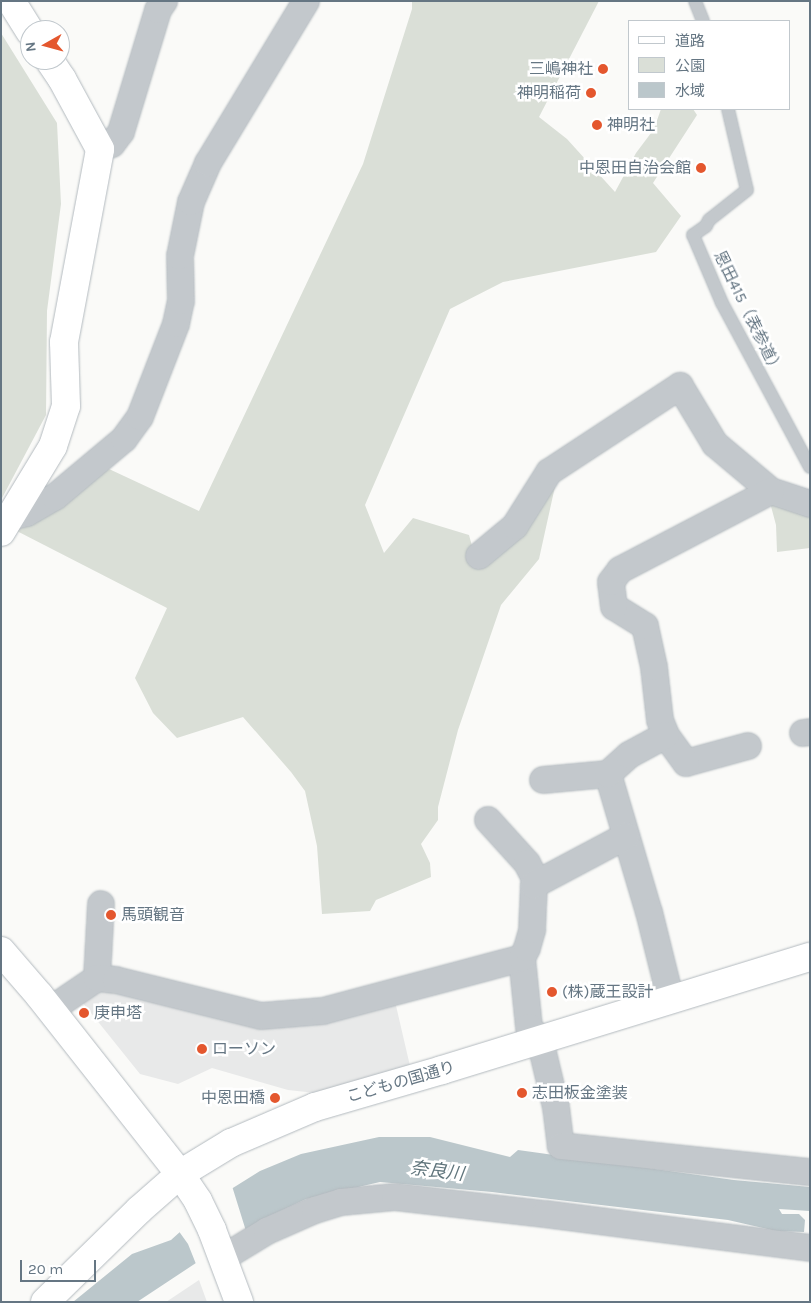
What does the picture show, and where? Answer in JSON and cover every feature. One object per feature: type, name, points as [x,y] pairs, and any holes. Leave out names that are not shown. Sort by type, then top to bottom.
[{"type":"main road","points":[[11,1],[23,20]]},
{"type":"main road","points":[[6,525],[53,446],[66,406],[64,342],[100,149],[56,70]]},
{"type":"main road","points":[[1,951],[180,1174],[198,1201],[222,1254],[238,1302]]},
{"type":"main road","name":"こどもの国通り","points":[[45,1302],[139,1210],[180,1174],[231,1143],[315,1107],[810,957]]},
{"type":"street","points":[[100,149],[112,144],[121,132],[158,10],[164,1]]},
{"type":"street","points":[[6,525],[55,496],[124,439],[140,417],[176,324],[181,301],[180,256],[190,202],[208,163],[306,1]]},
{"type":"street","points":[[479,556],[515,526],[549,472],[680,386],[715,444],[771,491],[810,504]]},
{"type":"street","points":[[748,746],[686,763],[666,735],[660,720],[654,667],[645,626],[614,607],[611,582],[620,570],[771,491]]},
{"type":"street","points":[[543,780],[608,774],[629,755],[666,735]]},
{"type":"street","points":[[608,774],[650,912],[670,1000]]},
{"type":"street","points":[[488,820],[527,863],[537,883]]},
{"type":"street","points":[[626,836],[534,885],[532,930],[522,958],[529,1027],[540,1040],[556,1107],[561,1146],[810,1172]]},
{"type":"street","points":[[97,978],[102,904]]},
{"type":"street","points":[[50,1010],[97,978],[116,980],[261,1016],[323,1010],[522,958]]},
{"type":"street","points":[[222,1254],[267,1231],[315,1210],[341,1202],[395,1197],[810,1248]]},
{"type":"lane","points":[[695,1],[703,20]]},
{"type":"lane","name":"恩田415（表参道）","points":[[728,110],[747,190],[693,235],[722,303],[810,467]]},
{"type":"shaded area","points":[[98,991],[122,991],[197,1006],[394,997],[410,1066],[325,1094],[288,1090],[212,1068],[178,1084],[140,1074],[83,1003]]},
{"type":"shaded area","points":[[199,1280],[207,1302],[166,1302]]},
{"type":"green space","points":[[412,1],[599,1],[539,117],[567,139],[615,192],[636,153],[654,129],[661,110],[694,110],[697,115],[653,183],[681,216],[656,252],[503,282],[450,309],[365,505],[384,553],[413,518],[469,535],[477,564],[558,473],[539,559],[501,605],[458,730],[438,807],[438,820],[421,844],[430,863],[431,877],[376,900],[370,911],[322,914],[317,846],[305,791],[291,772],[243,717],[177,738],[153,713],[135,678],[167,608],[11,528],[109,469],[199,511],[363,164],[412,9]]},
{"type":"green space","points":[[1,33],[20,64],[20,70],[24,70],[57,123],[61,204],[47,311],[46,415],[1,500]]},
{"type":"green space","points":[[768,495],[810,513],[810,548],[777,552],[776,525]]},
{"type":"water","name":"奈良川","points":[[379,1137],[430,1137],[510,1157],[518,1150],[734,1180],[810,1187],[810,1211],[779,1209],[782,1214],[799,1214],[805,1220],[804,1232],[776,1231],[728,1220],[492,1192],[380,1182],[306,1199],[261,1220],[137,1302],[73,1302],[132,1254],[171,1240],[220,1196],[260,1171],[301,1154]]},
{"type":"pier","points":[[232,1186],[246,1231],[196,1264],[188,1244],[178,1230],[218,1194]]},
{"type":"place","name":"三嶋神社","points":[[603,69]]},
{"type":"place","name":"神明稲荷","points":[[591,93]]},
{"type":"place","name":"神明社","points":[[597,125]]},
{"type":"place","name":"中恩田自治会館","points":[[701,168]]},
{"type":"place","name":"馬頭観音","points":[[111,915]]},
{"type":"place","name":"(株)蔵王設計","points":[[552,992]]},
{"type":"place","name":"庚申塔","points":[[84,1013]]},
{"type":"place","name":"ローソン","points":[[202,1049]]},
{"type":"place","name":"志田板金塗装","points":[[522,1093]]},
{"type":"place","name":"中恩田橋","points":[[275,1098]]}]
